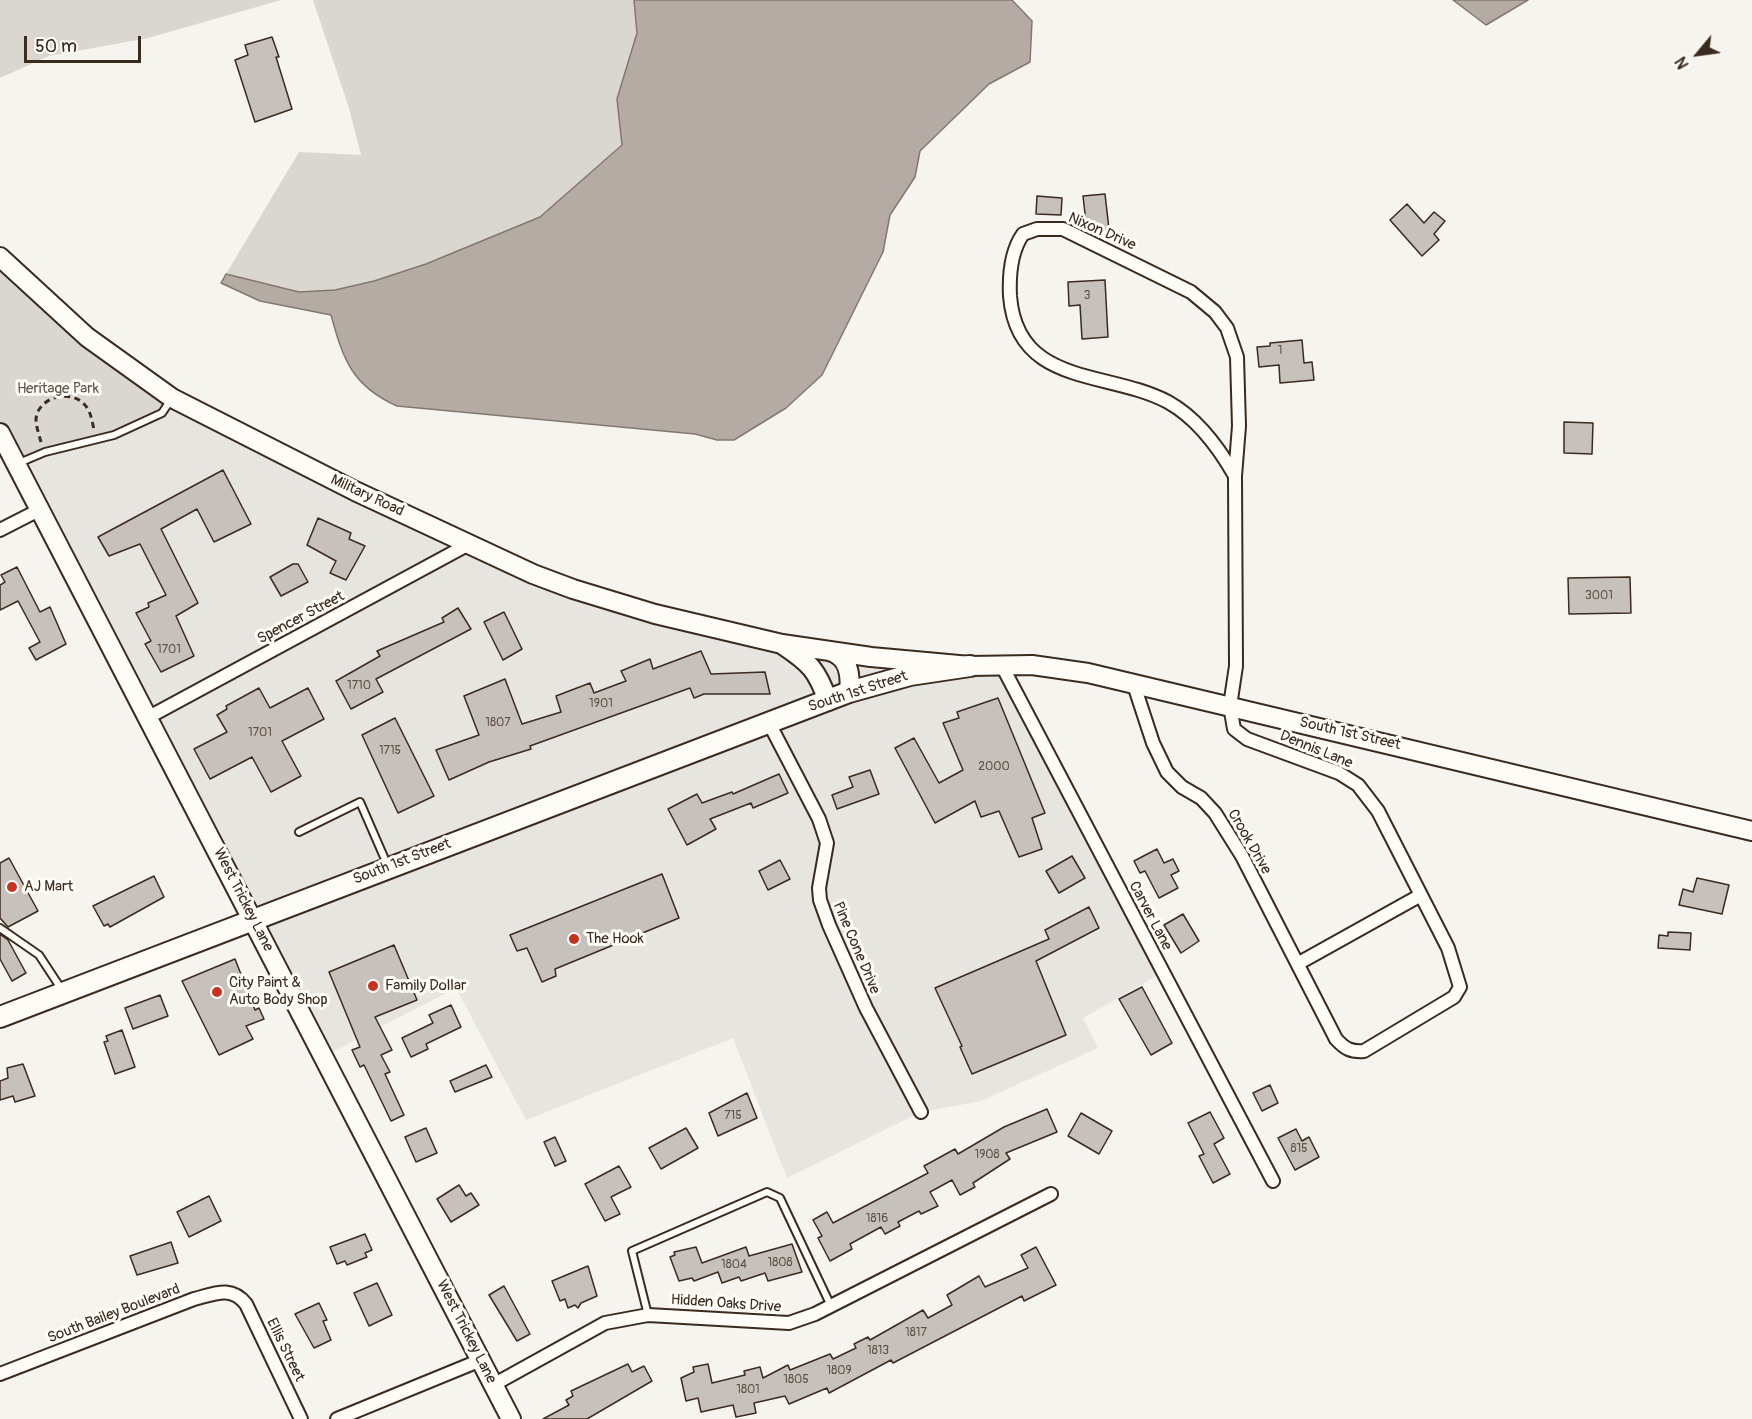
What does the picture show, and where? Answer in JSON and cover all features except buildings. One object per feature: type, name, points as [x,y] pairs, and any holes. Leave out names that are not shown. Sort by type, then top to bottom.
[{"type":"main road","name":"South 1st Street","points":[[0,1017],[849,693],[910,675],[970,666]]},
{"type":"street","name":"Nixon Drive","points":[[1230,706],[1236,666],[1235,476],[1239,426],[1237,357],[1227,328],[1215,312],[1191,292],[1063,229],[1037,229],[1023,234],[1014,252],[1010,285],[1014,320],[1030,348],[1057,367],[1150,394],[1170,403],[1204,431],[1224,456],[1235,476]]},
{"type":"street","name":"Military Road","points":[[0,257],[87,337],[172,398],[292,460],[533,574],[616,604],[782,644],[872,657],[970,666]]},
{"type":"street","name":"West Trickey Lane","points":[[0,433],[254,919],[511,1419]]},
{"type":"street","points":[[0,530],[39,510]]},
{"type":"street","name":"Spencer Street","points":[[147,718],[469,544]]},
{"type":"street","name":"Military Road","points":[[782,644],[812,665],[818,674],[828,701]]},
{"type":"street","name":"Military Road","points":[[818,648],[835,652],[843,659],[851,676],[849,693]]},
{"type":"street","name":"South 1st Street","points":[[970,666],[1001,664],[1065,670],[1133,682],[1752,831]]},
{"type":"street","name":"Carver Lane","points":[[1001,664],[1273,1182]]},
{"type":"street","name":"Crook Drive","points":[[1133,682],[1153,742],[1167,772],[1182,787],[1201,798],[1215,813],[1242,856],[1299,963],[1336,1039],[1344,1047],[1354,1052],[1364,1051],[1454,997],[1460,987],[1448,948],[1421,895]]},
{"type":"street","name":"Dennis Lane","points":[[1230,706],[1234,729],[1247,739],[1339,773],[1359,785],[1378,811],[1421,895]]},
{"type":"street","name":"Pine Cone Drive","points":[[769,723],[819,819],[827,843],[819,900],[866,1008],[921,1112]]},
{"type":"street","points":[[1299,963],[1421,895]]},
{"type":"street","name":"Hidden Oaks Drive","points":[[494,1385],[605,1323],[648,1315],[789,1323],[831,1306],[1052,1194]]},
{"type":"street","name":"South Bailey Boulevard","points":[[0,1374],[194,1299],[223,1291],[239,1296]]},
{"type":"street","name":"Ellis Street","points":[[239,1296],[246,1304],[301,1419]]},
{"type":"street","points":[[338,1419],[481,1360]]},
{"type":"lane","points":[[15,464],[45,452],[114,435],[162,413],[172,398]]},
{"type":"lane","points":[[298,832],[360,802],[389,868]]},
{"type":"lane","points":[[0,928],[39,955],[64,993]]},
{"type":"lane","points":[[648,1315],[632,1251],[768,1192],[780,1198],[831,1306]]},
{"type":"path","points":[[45,452],[38,429],[38,412],[43,406],[61,395],[70,396],[83,403],[89,411],[97,438]]},
{"type":"shaded area","points":[[634,0],[1012,0],[1032,21],[1030,62],[989,84],[920,151],[915,177],[890,215],[883,252],[822,375],[786,408],[734,440],[717,440],[695,434],[397,406],[369,390],[352,370],[340,345],[331,315],[260,301],[221,283],[226,274],[299,292],[335,290],[374,281],[426,264],[540,217],[622,145],[617,99],[637,33]]},
{"type":"shaded area","points":[[1453,0],[1528,0],[1486,25]]},
{"type":"shaded area","points":[[172,398],[533,574],[782,644],[1001,664],[1163,972],[1083,1018],[1098,1048],[981,1101],[921,1112],[787,1178],[733,1038],[526,1120],[456,988],[332,1052],[326,1059],[15,464]]},
{"type":"green space","points":[[0,0],[281,0],[148,38],[49,56],[0,78]]},
{"type":"green space","points":[[313,0],[634,0],[637,33],[617,99],[622,144],[540,217],[426,264],[374,281],[335,290],[299,292],[226,274],[299,152],[361,155],[349,108]]},
{"type":"green space","name":"Heritage Park","points":[[0,257],[172,398],[162,413],[114,435],[15,464],[0,433]]},
{"type":"place","name":"AJ Mart","points":[[12,887]]},
{"type":"place","name":"The Hook","points":[[574,939]]},
{"type":"place","name":"Family Dollar","points":[[373,986]]},
{"type":"place","name":"City Paint & Auto Body Shop","points":[[217,992]]}]
